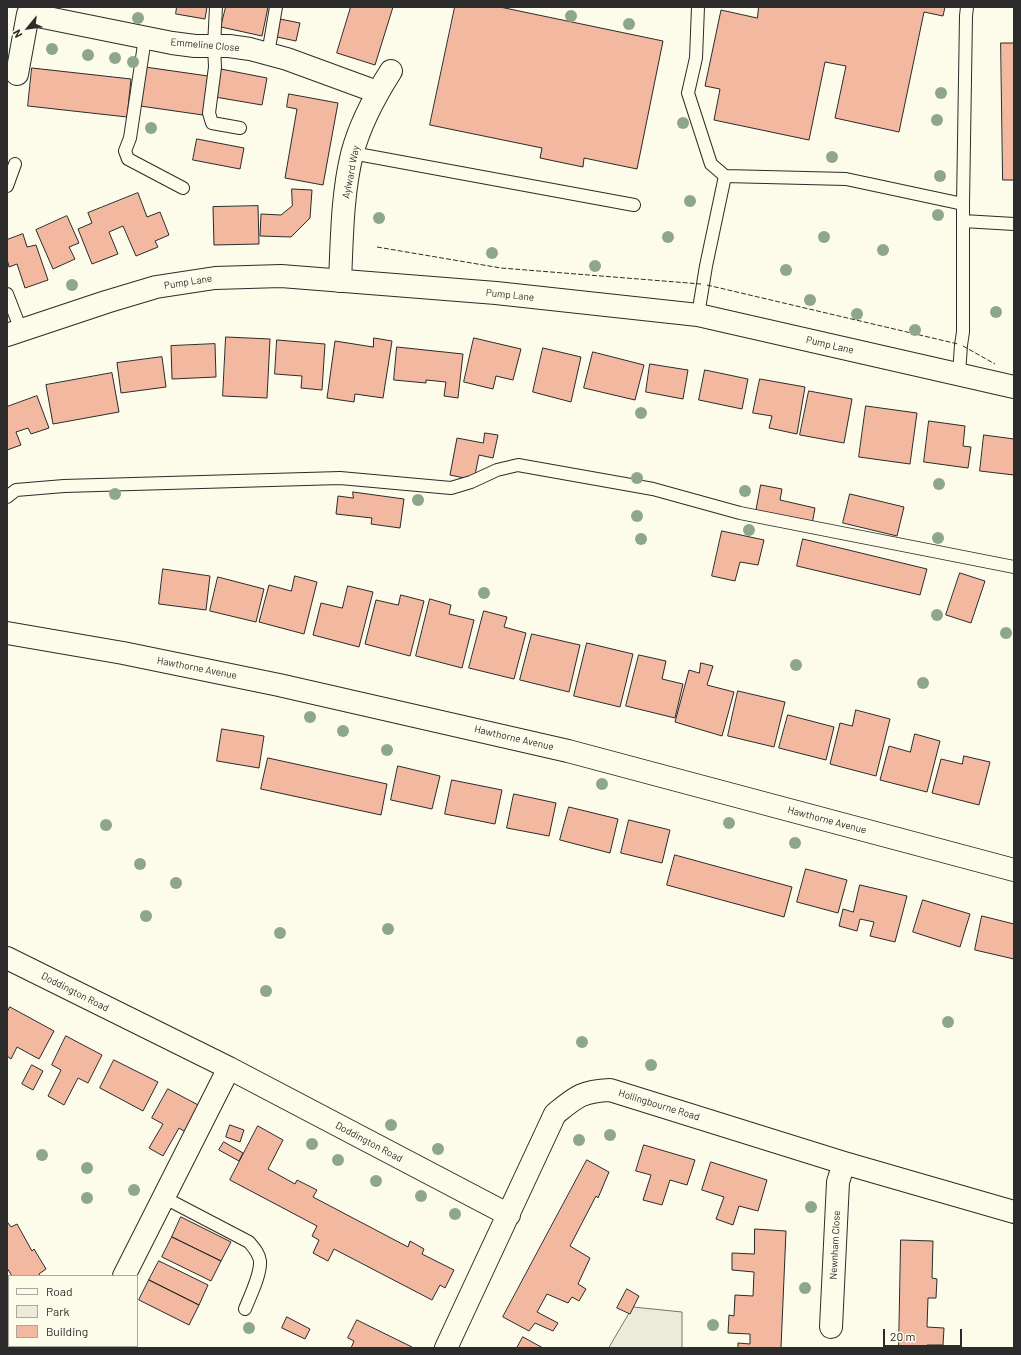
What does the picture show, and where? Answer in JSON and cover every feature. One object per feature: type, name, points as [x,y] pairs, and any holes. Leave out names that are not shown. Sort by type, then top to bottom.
[{"type":"street","name":"Emmeline Close","points":[[17,74],[28,11],[145,38],[195,46],[229,46],[250,49],[301,64],[377,92]]},
{"type":"street","name":"Aylward Way","points":[[340,281],[345,199],[352,153],[377,92],[390,71]]},
{"type":"street","name":"Pump Lane","points":[[14,333],[156,287],[214,278],[281,276],[496,293],[698,315],[1014,387]]},
{"type":"street","name":"Hawthorne Avenue","points":[[7,633],[123,653],[279,684],[568,750],[1014,870]]},
{"type":"street","name":"Doddington Road","points":[[7,958],[229,1068],[509,1215]]},
{"type":"street","points":[[124,1275],[229,1068]]},
{"type":"street","name":"Hollingbourne Road","points":[[446,1348],[555,1114],[576,1096],[596,1090],[610,1090],[844,1163],[1014,1212]]},
{"type":"street","name":"Newnham Close","points":[[831,1327],[838,1182],[844,1163]]},
{"type":"lane","points":[[216,7],[214,46],[215,67],[209,113],[212,123],[240,128]]},
{"type":"lane","points":[[268,54],[276,7]]},
{"type":"lane","points":[[698,7],[696,58],[688,93],[711,164],[725,176],[846,179],[963,204]]},
{"type":"lane","points":[[959,374],[963,332],[963,204],[967,7]]},
{"type":"lane","points":[[145,38],[130,138],[125,151],[128,159],[183,188]]},
{"type":"lane","points":[[352,153],[551,188],[634,205]]},
{"type":"lane","points":[[7,186],[15,164]]},
{"type":"lane","points":[[698,315],[706,266],[725,176]]},
{"type":"lane","points":[[963,221],[1014,224]]},
{"type":"lane","points":[[7,294],[14,333]]},
{"type":"lane","points":[[7,497],[16,490],[64,486],[340,478],[451,488],[471,482],[497,470],[518,465],[653,490],[740,514],[1014,568]]},
{"type":"lane","points":[[163,1197],[249,1242],[256,1250],[260,1262],[258,1275],[245,1309]]},
{"type":"green space","points":[[633,1307],[682,1312],[682,1348],[609,1348]]},
{"type":"building","points":[[177,7],[207,7],[205,19],[176,14]]},
{"type":"building","points":[[226,7],[268,7],[262,36],[221,27]]},
{"type":"building","points":[[351,7],[393,7],[375,65],[337,53]]},
{"type":"building","points":[[455,7],[500,7],[663,41],[637,169],[584,158],[583,167],[540,158],[542,148],[430,125]]},
{"type":"building","points":[[759,7],[945,7],[943,16],[924,12],[899,132],[835,118],[846,66],[825,62],[809,140],[714,120],[720,89],[705,86],[721,10],[757,18]]},
{"type":"building","points":[[280,19],[300,23],[296,41],[277,37]]},
{"type":"building","points":[[1001,43],[1014,43],[1014,180],[1003,180]]},
{"type":"building","points":[[145,67],[208,76],[203,115],[140,106]]},
{"type":"building","points":[[32,68],[131,79],[127,117],[28,106]]},
{"type":"building","points":[[221,69],[267,78],[262,105],[215,97]]},
{"type":"building","points":[[289,94],[338,103],[323,185],[285,178],[297,109],[287,107]]},
{"type":"building","points":[[197,139],[244,148],[240,169],[193,160]]},
{"type":"building","points":[[292,189],[312,190],[310,218],[291,237],[260,236],[261,214],[281,215],[292,206]]},
{"type":"building","points":[[138,193],[147,217],[160,212],[169,235],[155,241],[158,247],[136,256],[123,226],[109,232],[118,254],[92,264],[78,229],[92,223],[88,213]]},
{"type":"building","points":[[258,206],[259,244],[214,245],[213,207]]},
{"type":"building","points":[[67,216],[79,243],[69,247],[75,259],[53,269],[36,230]]},
{"type":"building","points":[[23,234],[27,247],[36,245],[48,280],[25,288],[17,264],[9,267],[7,259],[7,240]]},
{"type":"building","points":[[226,337],[270,339],[267,398],[223,396]]},
{"type":"building","points":[[374,338],[392,341],[383,398],[355,394],[354,402],[327,398],[335,341],[373,347]]},
{"type":"building","points":[[474,338],[521,349],[513,380],[496,376],[493,389],[464,382]]},
{"type":"building","points":[[277,340],[325,344],[322,390],[301,388],[302,376],[275,374]]},
{"type":"building","points":[[215,344],[216,377],[172,379],[171,346]]},
{"type":"building","points":[[397,347],[463,354],[458,398],[444,396],[446,382],[426,380],[426,383],[394,380]]},
{"type":"building","points":[[543,348],[581,357],[571,402],[533,392]]},
{"type":"building","points":[[593,352],[644,365],[635,400],[584,388]]},
{"type":"building","points":[[162,357],[166,387],[121,393],[117,363]]},
{"type":"building","points":[[650,364],[688,370],[683,399],[646,392]]},
{"type":"building","points":[[705,370],[748,379],[742,409],[699,400]]},
{"type":"building","points":[[112,373],[119,412],[53,424],[46,385]]},
{"type":"building","points":[[760,379],[805,387],[797,434],[769,428],[772,416],[753,413]]},
{"type":"building","points":[[809,391],[852,399],[844,443],[800,435]]},
{"type":"building","points":[[37,396],[49,428],[31,434],[28,428],[16,432],[21,445],[7,450],[7,407]]},
{"type":"building","points":[[866,406],[917,413],[910,464],[859,457]]},
{"type":"building","points":[[929,421],[965,426],[963,446],[971,447],[968,468],[924,462]]},
{"type":"building","points":[[485,433],[498,435],[493,458],[479,455],[474,480],[450,475],[457,438],[483,443]]},
{"type":"building","points":[[984,435],[1014,439],[1014,475],[980,471]]},
{"type":"building","points":[[761,485],[782,489],[780,500],[815,508],[812,524],[756,512]]},
{"type":"building","points":[[353,492],[404,499],[400,528],[371,524],[372,518],[336,514],[338,496],[353,498]]},
{"type":"building","points":[[850,494],[904,507],[897,536],[843,523]]},
{"type":"building","points":[[722,531],[764,540],[758,565],[740,562],[735,581],[712,576]]},
{"type":"building","points":[[803,539],[927,569],[920,595],[797,566]]},
{"type":"building","points":[[163,569],[210,576],[206,610],[159,604]]},
{"type":"building","points":[[960,573],[985,581],[971,623],[946,615]]},
{"type":"building","points":[[295,576],[317,582],[304,634],[259,622],[269,585],[291,591]]},
{"type":"building","points":[[218,577],[264,589],[256,622],[210,611]]},
{"type":"building","points":[[348,586],[373,592],[359,647],[313,635],[321,603],[342,608]]},
{"type":"building","points":[[401,595],[424,601],[410,656],[365,644],[376,600],[398,605]]},
{"type":"building","points":[[430,599],[451,605],[449,614],[474,620],[462,668],[416,656]]},
{"type":"building","points":[[484,611],[507,617],[504,627],[526,633],[514,679],[469,668]]},
{"type":"building","points":[[532,634],[580,645],[569,692],[520,680]]},
{"type":"building","points":[[587,643],[633,654],[620,707],[574,696]]},
{"type":"building","points":[[639,655],[666,661],[662,679],[683,684],[675,718],[626,706]]},
{"type":"building","points":[[701,663],[713,666],[707,685],[734,692],[722,736],[675,722],[689,670],[699,673]]},
{"type":"building","points":[[738,691],[785,702],[774,747],[728,736]]},
{"type":"building","points":[[856,710],[890,719],[876,776],[830,764],[840,723],[852,726]]},
{"type":"building","points":[[788,715],[834,727],[826,760],[779,748]]},
{"type":"building","points":[[222,729],[264,736],[259,768],[217,761]]},
{"type":"building","points":[[915,734],[940,741],[927,792],[880,780],[889,746],[910,752]]},
{"type":"building","points":[[964,756],[990,762],[979,805],[932,793],[941,759],[962,764]]},
{"type":"building","points":[[268,758],[387,784],[381,815],[261,789]]},
{"type":"building","points":[[398,766],[440,776],[432,809],[391,800]]},
{"type":"building","points":[[452,780],[502,790],[495,824],[445,814]]},
{"type":"building","points":[[514,794],[556,803],[549,836],[507,828]]},
{"type":"building","points":[[569,807],[618,819],[610,853],[560,840]]},
{"type":"building","points":[[629,820],[670,830],[662,863],[621,853]]},
{"type":"building","points":[[675,855],[792,887],[784,917],[667,885]]},
{"type":"building","points":[[806,869],[847,880],[838,913],[797,902]]},
{"type":"building","points":[[860,885],[907,896],[895,942],[870,936],[874,922],[860,919],[857,931],[839,926],[843,909],[853,912]]},
{"type":"building","points":[[923,900],[970,914],[960,947],[913,932]]},
{"type":"building","points":[[982,916],[1014,924],[1014,959],[975,950]]},
{"type":"building","points":[[10,1007],[54,1031],[39,1059],[17,1047],[11,1059],[7,1056],[7,1013]]},
{"type":"building","points":[[66,1036],[102,1055],[88,1083],[78,1078],[64,1105],[48,1096],[61,1070],[52,1065]]},
{"type":"building","points":[[114,1060],[158,1082],[143,1111],[100,1088]]},
{"type":"building","points":[[32,1065],[43,1071],[33,1090],[22,1084]]},
{"type":"building","points":[[168,1089],[202,1107],[187,1133],[179,1128],[163,1156],[149,1148],[163,1124],[152,1118]]},
{"type":"building","points":[[230,1125],[244,1130],[240,1142],[226,1137]]},
{"type":"building","points":[[258,1126],[283,1140],[268,1169],[295,1184],[297,1180],[317,1190],[313,1197],[408,1247],[410,1241],[424,1249],[422,1254],[454,1270],[445,1288],[440,1285],[432,1300],[334,1249],[328,1261],[313,1253],[319,1240],[312,1236],[317,1226],[230,1180]]},
{"type":"building","points":[[224,1142],[243,1153],[239,1161],[219,1150]]},
{"type":"building","points":[[644,1145],[695,1160],[687,1185],[670,1180],[662,1205],[643,1200],[651,1175],[636,1171]]},
{"type":"building","points":[[587,1160],[609,1172],[598,1198],[596,1196],[570,1246],[590,1258],[578,1284],[586,1289],[579,1301],[572,1297],[568,1303],[547,1294],[537,1312],[558,1323],[553,1331],[535,1323],[529,1331],[503,1317]]},
{"type":"building","points":[[711,1162],[767,1180],[758,1211],[739,1206],[733,1225],[716,1219],[724,1197],[702,1190]]},
{"type":"building","points":[[181,1217],[231,1242],[221,1261],[172,1237]]},
{"type":"building","points":[[8,1223],[11,1227],[17,1224],[32,1251],[34,1249],[46,1269],[40,1275],[11,1275],[7,1268]]},
{"type":"building","points":[[755,1229],[786,1231],[781,1348],[738,1348],[738,1343],[750,1344],[750,1334],[728,1333],[729,1315],[734,1316],[735,1295],[753,1296],[754,1272],[732,1270],[732,1253],[754,1254]]},
{"type":"building","points":[[172,1237],[221,1261],[211,1281],[162,1257]]},
{"type":"building","points":[[901,1240],[933,1241],[932,1278],[937,1279],[936,1298],[928,1298],[927,1327],[944,1328],[943,1345],[927,1345],[927,1348],[899,1348]]},
{"type":"building","points":[[159,1261],[208,1285],[199,1305],[149,1280]]},
{"type":"building","points":[[149,1280],[199,1305],[189,1325],[139,1300]]},
{"type":"building","points":[[627,1289],[639,1296],[630,1314],[617,1308]]},
{"type":"building","points":[[8,1302],[8,1347],[35,1348],[7,1348]]},
{"type":"building","points":[[287,1317],[310,1329],[305,1339],[282,1328]]},
{"type":"building","points":[[357,1320],[412,1348],[351,1348],[354,1341],[348,1338]]},
{"type":"building","points":[[523,1337],[543,1348],[517,1348]]},
{"type":"fence","points":[[377,247],[501,268],[701,284]]},
{"type":"fence","points":[[707,285],[958,344]]},
{"type":"fence","points":[[963,346],[995,364]]}]
